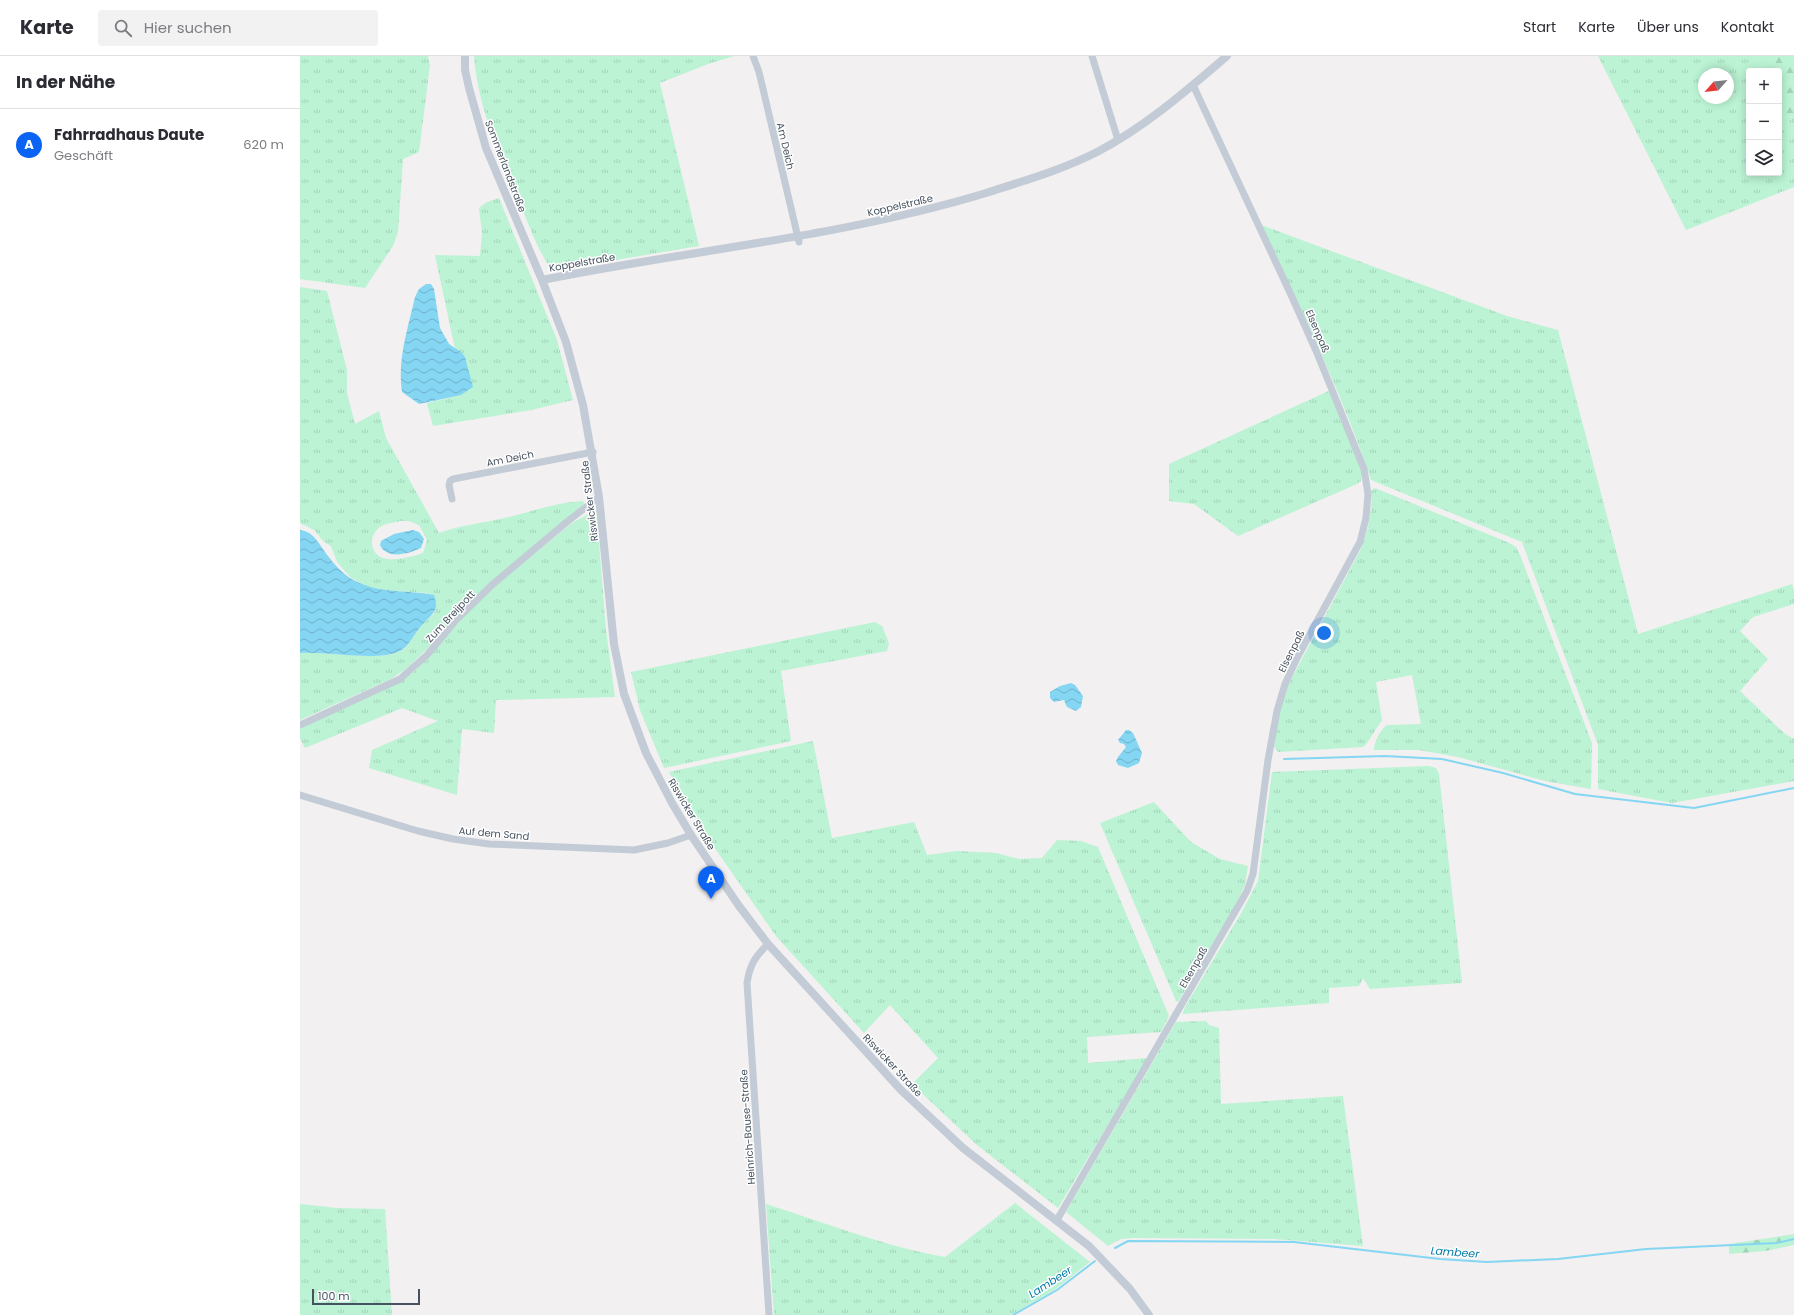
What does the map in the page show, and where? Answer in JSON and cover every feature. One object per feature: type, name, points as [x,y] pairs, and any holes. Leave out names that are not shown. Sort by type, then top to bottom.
[{"type":"street","name":"Sommerlandstraße","points":[[465,56],[465,70],[469,88],[486,148],[542,280]]},
{"type":"street","name":"Am Deich","points":[[753,56],[759,72],[798,238]]},
{"type":"street","points":[[1092,56],[1112,125],[1118,140]]},
{"type":"street","name":"Koppelstraße","points":[[542,280],[798,238],[917,212],[961,200],[1055,170],[1096,152],[1118,140],[1162,110],[1227,56]]},
{"type":"street","name":"Elsenpaß","points":[[1057,1220],[1247,891],[1253,874],[1268,760],[1277,711],[1285,684],[1297,658],[1360,542],[1366,518],[1368,494],[1367,484],[1364,469],[1354,442],[1292,297],[1193,85]]},
{"type":"street","name":"Riswicker Straße","points":[[542,280],[566,342],[583,405],[593,452],[600,497],[614,644],[624,694],[646,753],[691,835],[739,906],[768,944],[901,1090],[963,1148],[1089,1246],[1130,1290],[1149,1315]]},
{"type":"street","name":"Am Deich","points":[[452,499],[449,485],[450,481],[453,479],[593,452]]},
{"type":"street","name":"Zum Breijpott","points":[[300,725],[400,679],[428,655],[456,620],[493,584],[568,521],[600,497]]},
{"type":"street","name":"Auf dem Sand","points":[[300,795],[418,831],[453,839],[489,844],[634,850],[668,843],[691,835]]},
{"type":"street","name":"Heinrich-Bause-Straße","points":[[768,944],[749,968],[747,983],[769,1315]]},
{"type":"green space","points":[[300,56],[428,56],[430,65],[419,152],[403,159],[398,232],[393,246],[365,288],[300,279]]},
{"type":"green space","points":[[474,56],[734,56],[708,64],[660,83],[699,246],[568,268],[557,269],[550,267],[534,238],[485,114],[476,76]]},
{"type":"green space","points":[[1598,56],[1759,56],[1761,68],[1746,68],[1746,176],[1782,176],[1782,118],[1794,116],[1794,187],[1686,230]]},
{"type":"green space","points":[[1759,56],[1794,56],[1794,116],[1782,118],[1782,68],[1761,68]]},
{"type":"green space","points":[[499,198],[557,340],[573,400],[531,410],[433,426],[427,403],[461,395],[472,384],[465,360],[460,352],[455,349],[435,255],[480,256],[482,233],[479,208],[487,202]]},
{"type":"green space","points":[[1261,225],[1507,316],[1558,330],[1638,634],[1792,584],[1794,591],[1794,604],[1753,617],[1740,631],[1768,659],[1740,691],[1784,733],[1794,738],[1794,781],[1672,803],[1598,789],[1598,745],[1522,542],[1371,480],[1360,447],[1334,383]]},
{"type":"green space","points":[[300,287],[327,291],[347,370],[347,393],[355,424],[379,411],[386,438],[439,533],[564,503],[583,501],[584,504],[467,604],[425,651],[406,669],[391,679],[300,720],[300,653],[367,656],[392,654],[401,651],[410,642],[421,626],[435,612],[427,593],[392,591],[368,587],[350,577],[337,562],[331,546],[324,542],[314,530],[300,523]],"holes":[[[400,521],[409,521],[419,525],[427,540],[423,553],[395,559],[387,559],[377,554],[372,546],[373,536],[376,531],[380,527],[387,524]]]},
{"type":"green space","points":[[1331,390],[1362,472],[1361,481],[1357,484],[1238,536],[1194,504],[1169,501],[1169,464]]},
{"type":"green space","points":[[1375,488],[1516,547],[1592,743],[1591,789],[1545,781],[1458,757],[1419,750],[1374,750],[1378,736],[1387,725],[1421,724],[1412,675],[1376,682],[1382,720],[1363,747],[1278,752],[1274,746],[1278,716],[1288,685],[1361,549],[1369,520],[1371,491]]},
{"type":"green space","points":[[592,512],[597,518],[606,630],[615,697],[496,700],[494,733],[462,729],[457,795],[369,768],[372,750],[438,721],[402,708],[305,748],[300,738],[300,727],[397,683],[415,671],[468,612],[494,587],[572,523]]},
{"type":"green space","points":[[875,622],[882,626],[889,643],[887,651],[781,671],[791,741],[664,768],[640,710],[631,672]]},
{"type":"green space","points":[[813,741],[832,838],[914,822],[927,855],[957,851],[996,853],[1019,859],[1042,858],[1057,840],[1081,841],[1098,847],[1169,1016],[1161,1032],[1087,1037],[1088,1063],[1148,1058],[1058,1208],[977,1145],[912,1084],[938,1058],[890,1005],[864,1033],[776,936],[698,824],[669,772]]},
{"type":"green space","points":[[1429,766],[1436,768],[1439,774],[1462,983],[1370,989],[1363,978],[1359,986],[1329,988],[1329,1003],[1183,1014],[1185,1007],[1243,910],[1258,881],[1272,772]]},
{"type":"green space","points":[[1154,802],[1191,842],[1220,859],[1248,866],[1245,885],[1235,906],[1178,1002],[1176,1001],[1100,823]]},
{"type":"green space","points":[[1206,1021],[1209,1025],[1219,1028],[1221,1104],[1343,1096],[1363,1246],[1274,1239],[1134,1238],[1121,1239],[1108,1246],[1066,1212],[1176,1022]]},
{"type":"green space","points":[[1015,1203],[1090,1262],[1053,1291],[1011,1315],[774,1315],[766,1204],[877,1241],[945,1257]]},
{"type":"green space","points":[[300,1204],[337,1208],[385,1209],[392,1315],[300,1315]]},
{"type":"green space","points":[[1794,1234],[1794,1245],[1765,1251],[1729,1254],[1729,1244]]},
{"type":"water","points":[[426,284],[431,284],[434,289],[440,328],[449,344],[461,352],[465,357],[473,387],[461,395],[419,404],[402,392],[401,368],[404,344],[415,297],[419,289]]},
{"type":"water","points":[[300,530],[313,536],[330,559],[350,578],[371,587],[391,591],[434,595],[436,604],[435,611],[404,648],[391,654],[366,656],[300,653]]},
{"type":"water","points":[[413,530],[419,532],[424,539],[421,548],[404,554],[393,554],[383,550],[380,545],[381,541],[394,534]]},
{"type":"water","points":[[1071,683],[1075,685],[1083,696],[1081,707],[1076,711],[1067,707],[1064,700],[1054,702],[1050,698],[1050,692],[1060,686]]},
{"type":"water","points":[[1126,730],[1133,733],[1142,753],[1139,763],[1128,768],[1118,765],[1116,761],[1126,747],[1118,740]]},
{"type":"waterway","points":[[1284,759],[1385,756],[1442,759],[1503,773],[1575,794],[1694,808],[1794,788]]},
{"type":"waterway","name":"Lambeer","points":[[1115,1248],[1128,1241],[1294,1242],[1440,1259],[1487,1262],[1558,1259],[1646,1249],[1777,1243],[1794,1239]]},
{"type":"waterway","name":"Lambeer","points":[[1013,1315],[1057,1290],[1095,1261]]},
{"type":"place","name":"Fahrradhaus Daute","points":[[711,899]]}]
